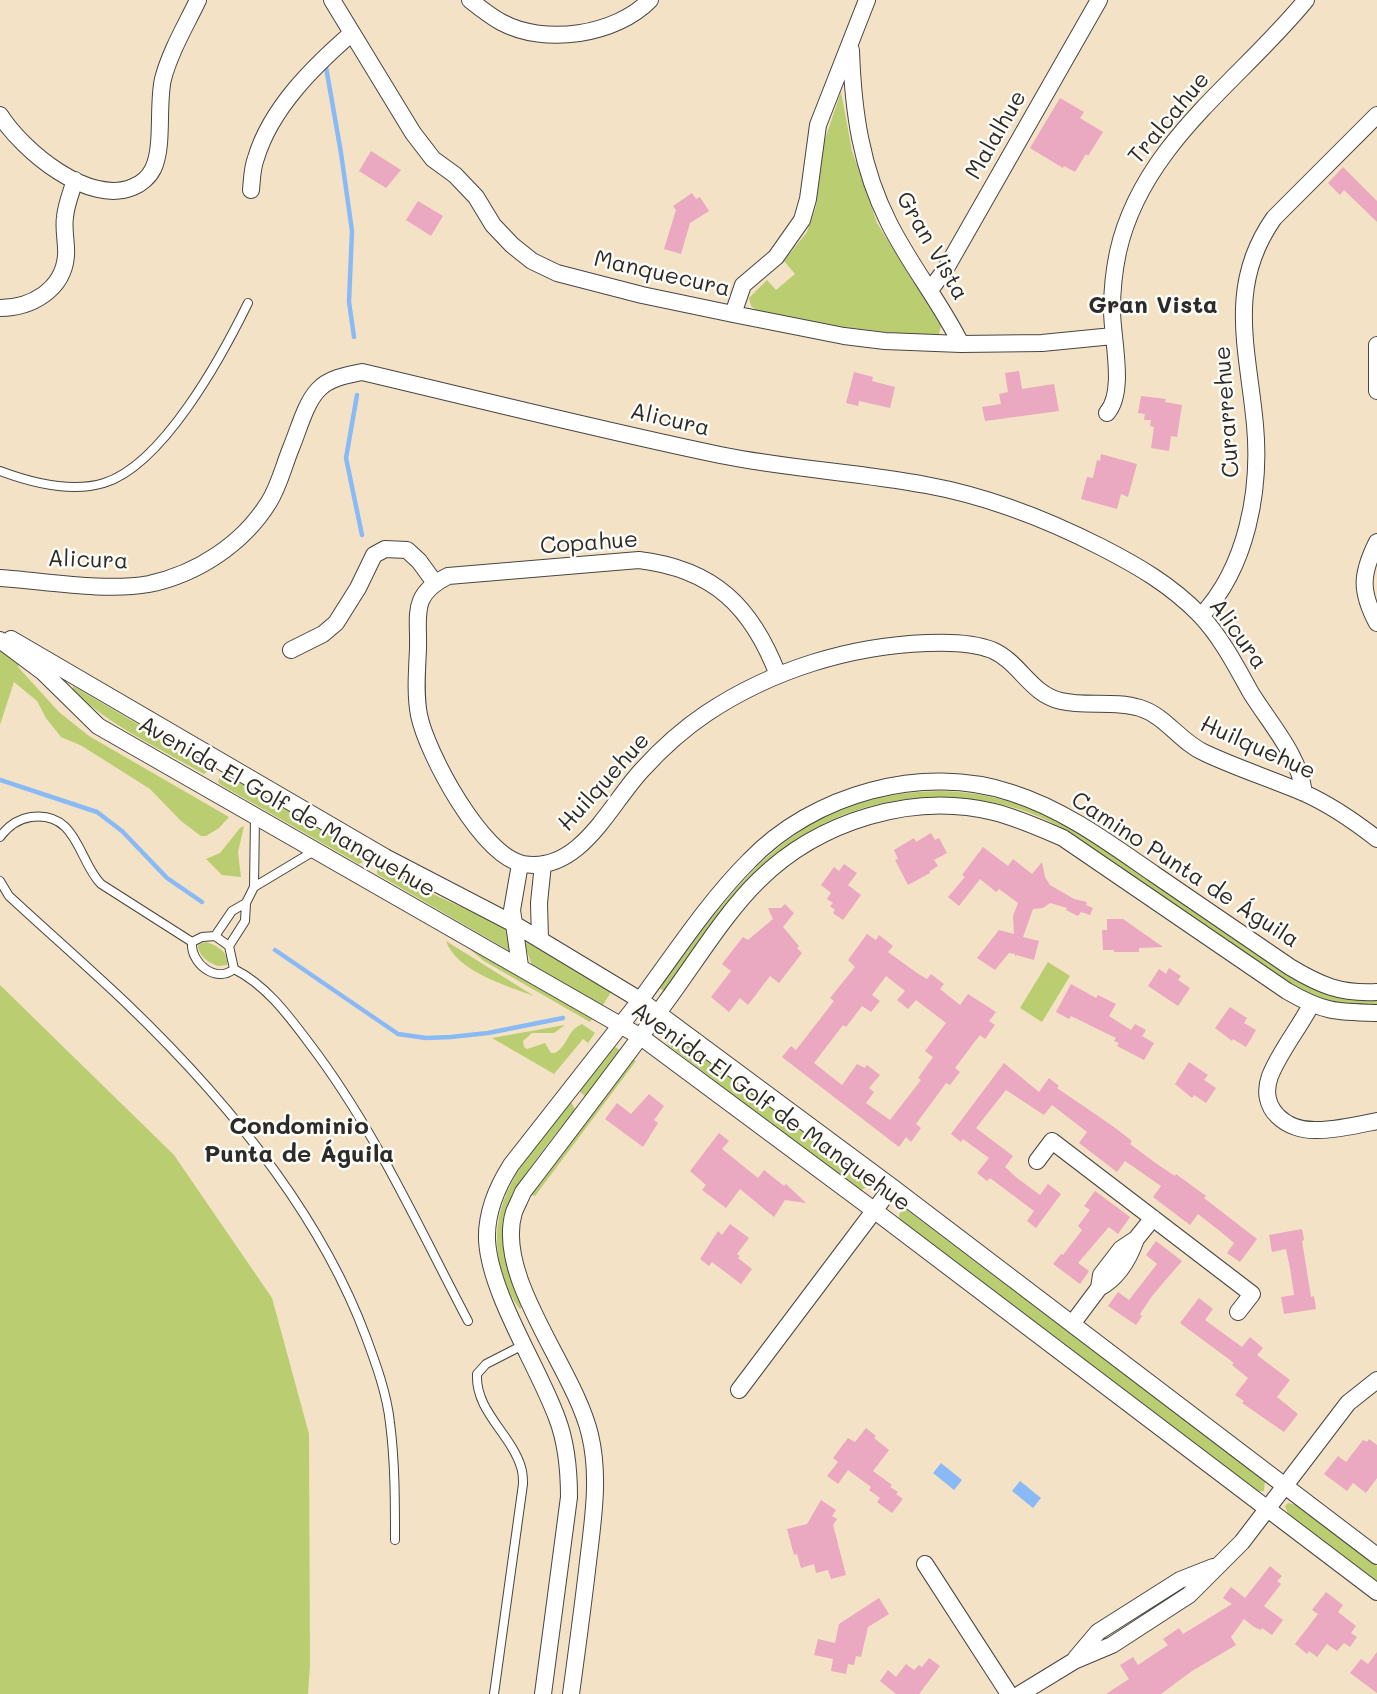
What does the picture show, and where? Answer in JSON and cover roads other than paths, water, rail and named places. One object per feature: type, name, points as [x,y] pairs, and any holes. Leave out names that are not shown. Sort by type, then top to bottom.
[{"type":"street","points":[[0,116],[32,152],[75,180],[107,191],[124,191],[141,184],[153,169],[163,77],[198,0]]},
{"type":"street","name":"Manquecura","points":[[332,0],[413,133],[433,159],[455,175],[475,197],[493,225],[512,245],[532,261],[556,273],[733,314],[871,340],[919,344],[1042,343],[1113,336]]},
{"type":"street","points":[[470,0],[503,23],[539,34],[574,34],[613,25],[639,11],[650,0]]},
{"type":"street","name":"Gran Vista","points":[[733,314],[743,285],[776,257],[802,220],[808,199],[818,125],[867,0]]},
{"type":"street","name":"Malalhue","points":[[930,290],[952,259],[1099,0]]},
{"type":"street","name":"Tralcahue","points":[[1107,414],[1114,404],[1117,390],[1112,289],[1127,222],[1144,184],[1180,134],[1306,0]]},
{"type":"street","points":[[251,190],[255,159],[273,119],[300,84],[352,33]]},
{"type":"street","name":"Gran Vista","points":[[851,44],[853,101],[862,154],[874,189],[890,225],[961,344]]},
{"type":"street","name":"Curarrehue","points":[[1201,617],[1229,576],[1246,531],[1254,496],[1255,426],[1242,307],[1250,261],[1274,218],[1377,115]]},
{"type":"street","points":[[0,308],[32,302],[57,282],[66,258],[64,222],[75,180]]},
{"type":"street","points":[[1377,345],[1377,391]]},
{"type":"street","name":"Alicura","points":[[0,578],[117,587],[176,577],[205,564],[252,525],[270,500],[306,411],[318,389],[337,377],[362,372],[723,456],[928,485],[1000,504],[1073,533],[1146,570],[1175,592],[1201,617],[1297,763],[1302,774],[1304,793]]},
{"type":"street","points":[[1377,542],[1366,566],[1364,584],[1368,605],[1377,623]]},
{"type":"street","points":[[291,650],[323,634],[337,623],[374,555],[385,549],[407,550],[435,583],[426,591],[416,617],[419,716],[446,780],[464,808],[485,838],[520,864],[512,910],[520,966]]},
{"type":"street","name":"Copahue","points":[[435,583],[448,576],[466,574],[639,560],[663,563],[715,586],[738,605],[757,628],[778,675]]},
{"type":"street","name":"Avenida El Golf de Manquehue","points":[[0,633],[376,852],[514,924],[640,1000],[892,1187],[1377,1556]]},
{"type":"street","name":"Avenida El Golf de Manquehue","points":[[0,640],[43,672],[98,726],[641,1037],[1377,1592]]},
{"type":"street","name":"Huilquehue","points":[[520,864],[543,864],[565,856],[581,845],[641,771],[692,724],[731,698],[778,675],[834,656],[893,646],[948,642],[985,648],[1010,661],[1030,683],[1047,696],[1064,702],[1140,708],[1157,716],[1181,738],[1205,753],[1304,793],[1336,809],[1377,839]]},
{"type":"street","points":[[208,787],[225,763]]},
{"type":"street","name":"Camino Punta de Águila","points":[[543,1694],[569,1497],[569,1471],[558,1419],[493,1273],[487,1240],[492,1205],[511,1165],[726,885],[779,834],[808,816],[886,786],[926,782],[979,786],[1011,792],[1052,809],[1094,832],[1316,982],[1338,991],[1377,992]]},
{"type":"street","name":"Camino Punta de Águila","points":[[571,1694],[595,1499],[594,1456],[581,1406],[521,1283],[514,1260],[514,1213],[523,1192],[759,880],[793,853],[826,833],[858,819],[902,808],[948,806],[991,811],[1013,817],[1063,838],[1311,1005],[1324,1010],[1377,1013]]},
{"type":"street","points":[[362,876],[373,862],[376,852]]},
{"type":"street","points":[[540,939],[539,903],[543,864]]},
{"type":"street","points":[[1311,1005],[1271,1075],[1266,1091],[1270,1108],[1280,1119],[1298,1128],[1316,1130],[1377,1121]]},
{"type":"street","points":[[1037,1161],[1052,1141],[1252,1294],[1238,1312]]},
{"type":"street","points":[[739,1390],[892,1187]]},
{"type":"street","points":[[1072,1324],[1099,1288],[1101,1275],[1121,1249],[1136,1239],[1153,1218]]},
{"type":"street","points":[[1020,1694],[1073,1661],[1098,1632],[1180,1580],[1218,1564],[1242,1542],[1348,1403],[1377,1380]]},
{"type":"street","points":[[925,1564],[1009,1694]]},
{"type":"lane","points":[[0,471],[32,481],[80,487],[103,483],[128,472],[148,454],[194,397],[248,303]]},
{"type":"lane","points":[[229,946],[245,921],[246,903],[254,887],[255,815]]},
{"type":"lane","points":[[0,837],[11,825],[28,817],[55,820],[75,838],[92,875],[102,884],[192,942]]},
{"type":"lane","points":[[254,887],[316,849]]},
{"type":"lane","points":[[0,881],[9,896],[128,1005],[195,1075],[276,1176],[327,1253],[359,1318],[382,1387],[390,1422],[395,1539]]},
{"type":"lane","points":[[215,936],[232,911],[246,903]]},
{"type":"lane","points":[[192,942],[202,937],[215,936],[229,946],[234,969],[254,980],[273,998],[320,1058],[352,1103],[375,1142],[468,1321]]},
{"type":"lane","points":[[192,942],[191,950],[200,965],[219,975],[234,969]]},
{"type":"lane","points":[[495,1694],[523,1484],[521,1467],[514,1451],[478,1395],[477,1374],[486,1364],[525,1344]]},
{"type":"water","points":[[941,1463],[962,1480],[954,1490],[933,1473]]},
{"type":"water","points":[[1020,1481],[1041,1498],[1033,1508],[1012,1491]]},
{"type":"waterway","points":[[326,67],[352,231],[349,302],[354,337]]},
{"type":"waterway","points":[[357,395],[346,458],[362,535]]},
{"type":"waterway","points":[[0,780],[97,812],[122,831],[167,878],[202,902]]},
{"type":"waterway","points":[[275,950],[398,1034],[426,1038],[451,1037],[488,1033],[563,1018]]},
{"type":"district","name":"Gran Vista","points":[[1153,306]]},
{"type":"district","name":"Condominio Punta de Águila","points":[[299,1141]]}]
